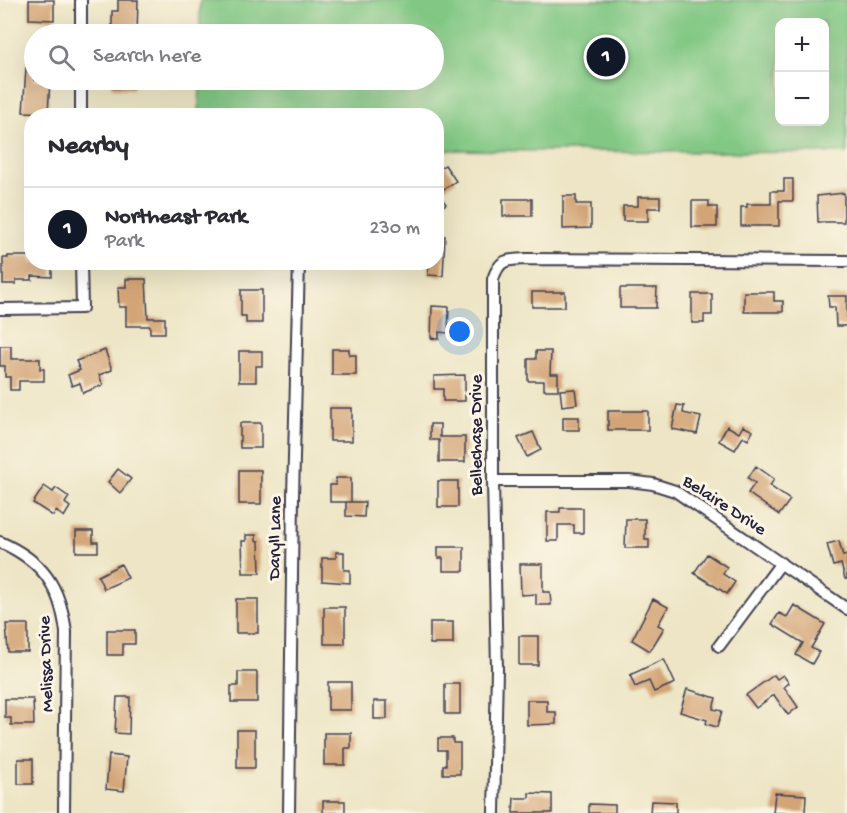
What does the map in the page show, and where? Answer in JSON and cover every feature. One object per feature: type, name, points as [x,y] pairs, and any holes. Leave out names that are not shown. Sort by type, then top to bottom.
[{"type":"street","points":[[81,0],[81,24]]},
{"type":"street","points":[[81,90],[81,108]]},
{"type":"street","name":"Bellechase Drive","points":[[494,813],[497,669],[493,482],[493,279],[497,266],[502,261],[527,259],[847,261]]},
{"type":"street","points":[[0,309],[81,308],[81,270]]},
{"type":"street","name":"Daryll Lane","points":[[290,813],[293,496],[299,270]]},
{"type":"street","name":"Belaire Drive","points":[[493,482],[629,482],[653,484],[675,491],[847,609]]},
{"type":"street","name":"Melissa Drive","points":[[0,542],[29,557],[50,579],[64,613],[66,632],[64,813]]},
{"type":"street","points":[[719,646],[780,563]]},
{"type":"green space","points":[[200,0],[847,0],[847,153],[444,150],[444,108],[199,108],[200,90],[444,90],[444,24],[200,24]]},
{"type":"building","points":[[29,0],[54,0],[54,20],[29,19]]},
{"type":"building","points":[[118,0],[138,0],[137,24],[112,24],[112,11],[118,11]]},
{"type":"building","points":[[24,90],[49,90],[48,108],[24,108],[23,112]]},
{"type":"building","points":[[444,166],[456,181],[444,189]]},
{"type":"building","points":[[784,179],[793,179],[793,201],[779,201],[779,226],[741,226],[741,207],[747,207],[747,204],[771,204],[771,191],[784,191]]},
{"type":"building","points":[[844,193],[844,222],[818,222],[817,196]]},
{"type":"building","points":[[563,196],[576,196],[576,204],[591,204],[591,228],[563,229]]},
{"type":"building","points":[[638,197],[660,197],[660,208],[648,208],[648,221],[623,221],[623,206],[638,206]]},
{"type":"building","points":[[503,199],[532,199],[532,216],[503,216]]},
{"type":"building","points":[[692,201],[709,201],[709,207],[717,207],[717,227],[692,227]]},
{"type":"building","points":[[8,256],[24,256],[24,270],[52,270],[52,277],[32,276],[32,280],[16,280],[16,284],[3,284],[3,258],[8,258]]},
{"type":"building","points":[[428,270],[443,270],[443,276],[428,275]]},
{"type":"building","points":[[126,279],[146,279],[148,318],[165,318],[165,333],[150,333],[150,326],[126,326],[126,307],[119,307],[118,287],[126,287]]},
{"type":"building","points":[[620,288],[657,288],[656,308],[620,308]]},
{"type":"building","points":[[241,290],[262,290],[262,323],[246,323],[246,316],[241,316]]},
{"type":"building","points":[[532,292],[565,292],[565,307],[532,307]]},
{"type":"building","points":[[744,292],[774,292],[774,301],[783,301],[783,312],[744,312]]},
{"type":"building","points":[[692,294],[712,294],[712,315],[704,315],[704,323],[692,323]]},
{"type":"building","points":[[828,296],[847,296],[847,326],[836,326],[835,307],[829,307]]},
{"type":"building","points":[[432,306],[449,307],[448,333],[439,332],[439,339],[431,338]]},
{"type":"building","points":[[0,346],[11,346],[11,359],[40,359],[40,369],[44,369],[44,381],[19,381],[19,390],[10,390],[10,377],[5,377],[5,366],[0,366]]},
{"type":"building","points":[[332,349],[349,349],[349,355],[356,355],[356,375],[332,375]]},
{"type":"building","points":[[105,350],[112,370],[99,375],[103,385],[83,393],[80,383],[72,386],[68,375],[80,370],[76,361]]},
{"type":"building","points":[[239,351],[262,351],[262,366],[256,366],[256,382],[239,382]]},
{"type":"building","points":[[536,351],[551,351],[550,374],[558,374],[558,390],[544,390],[544,381],[528,381],[528,359],[536,359]]},
{"type":"building","points":[[465,375],[465,401],[443,401],[443,389],[434,389],[434,376]]},
{"type":"building","points":[[575,389],[577,404],[562,406],[560,390]]},
{"type":"building","points":[[677,405],[684,406],[683,413],[701,417],[697,434],[672,429]]},
{"type":"building","points":[[330,408],[352,408],[352,441],[330,441]]},
{"type":"building","points":[[608,411],[648,411],[648,430],[608,430]]},
{"type":"building","points":[[563,417],[579,417],[579,430],[563,430]]},
{"type":"building","points":[[240,423],[261,423],[261,448],[240,448]]},
{"type":"building","points":[[430,424],[440,424],[440,437],[465,437],[465,462],[439,462],[439,440],[430,440]]},
{"type":"building","points":[[727,426],[739,433],[743,426],[753,431],[748,440],[743,437],[735,450],[719,441]]},
{"type":"building","points":[[533,432],[541,450],[527,457],[518,438]]},
{"type":"building","points":[[756,466],[774,479],[770,486],[790,500],[779,515],[748,493],[755,483],[748,478]]},
{"type":"building","points":[[118,469],[131,479],[120,493],[108,482]]},
{"type":"building","points":[[239,470],[261,470],[261,504],[239,504]]},
{"type":"building","points":[[336,478],[351,478],[351,502],[330,502],[330,485],[336,485]]},
{"type":"building","points":[[438,481],[458,481],[458,507],[438,507]]},
{"type":"building","points":[[44,486],[53,492],[56,488],[69,497],[65,503],[70,507],[64,517],[56,511],[53,516],[33,503]]},
{"type":"building","points":[[346,502],[365,502],[364,517],[346,516]]},
{"type":"building","points":[[560,508],[583,508],[583,533],[574,533],[574,525],[558,525],[558,541],[547,541],[547,512],[560,512]]},
{"type":"building","points":[[626,519],[645,519],[645,539],[649,539],[649,548],[625,548]]},
{"type":"building","points":[[76,531],[93,531],[93,542],[98,542],[98,552],[76,552]]},
{"type":"building","points":[[246,535],[256,535],[256,541],[259,541],[260,573],[243,573],[242,541],[246,541]]},
{"type":"building","points":[[839,541],[843,556],[847,555],[847,579],[845,579],[841,564],[833,566],[827,544]]},
{"type":"building","points":[[438,547],[464,547],[464,571],[443,571],[443,558],[438,558]]},
{"type":"building","points":[[336,552],[344,552],[344,570],[350,570],[350,583],[322,581],[322,558],[336,558]]},
{"type":"building","points":[[707,554],[727,567],[723,574],[735,582],[727,594],[694,573]]},
{"type":"building","points":[[121,564],[128,578],[104,589],[98,576]]},
{"type":"building","points":[[520,564],[543,564],[543,592],[550,592],[551,605],[536,605],[536,594],[521,595]]},
{"type":"building","points":[[236,599],[258,599],[258,633],[236,633]]},
{"type":"building","points":[[653,599],[668,607],[658,625],[664,628],[650,651],[632,640]]},
{"type":"building","points":[[794,605],[825,624],[811,648],[819,652],[812,664],[796,655],[803,643],[772,624],[779,613],[787,617]]},
{"type":"building","points":[[324,607],[345,607],[345,644],[324,644]]},
{"type":"building","points":[[430,622],[453,622],[453,644],[430,644]]},
{"type":"building","points":[[6,624],[28,624],[28,652],[8,652]]},
{"type":"building","points":[[107,630],[135,630],[135,644],[123,644],[123,655],[107,655]]},
{"type":"building","points":[[519,636],[538,636],[538,665],[519,665]]},
{"type":"building","points":[[664,659],[675,683],[654,692],[649,681],[635,687],[630,675]]},
{"type":"building","points":[[238,672],[257,672],[257,702],[231,702],[231,686],[238,686]]},
{"type":"building","points":[[774,675],[777,679],[783,675],[789,683],[784,687],[798,707],[788,715],[774,695],[756,708],[746,695]]},
{"type":"building","points":[[328,682],[351,682],[351,710],[328,710]]},
{"type":"building","points":[[445,684],[460,684],[460,714],[445,714]]},
{"type":"building","points":[[687,689],[716,698],[713,709],[722,711],[717,727],[706,724],[707,720],[680,712]]},
{"type":"building","points":[[117,697],[130,697],[129,734],[115,733]]},
{"type":"building","points":[[5,699],[33,699],[34,725],[11,725],[11,718],[5,718]]},
{"type":"building","points":[[527,700],[547,700],[547,712],[556,712],[556,724],[527,725]]},
{"type":"building","points":[[374,701],[387,701],[387,719],[374,719]]},
{"type":"building","points":[[237,730],[255,730],[255,768],[237,768]]},
{"type":"building","points":[[324,733],[351,733],[351,748],[345,748],[345,765],[324,765]]},
{"type":"building","points":[[438,738],[453,738],[453,743],[460,743],[460,774],[443,774],[443,765],[446,765],[446,750],[438,750]]},
{"type":"building","points":[[109,755],[127,757],[124,791],[106,789]]},
{"type":"building","points":[[18,759],[33,759],[33,784],[18,784]]},
{"type":"building","points":[[529,793],[552,794],[552,813],[513,813],[514,798],[529,798]]},
{"type":"building","points":[[775,793],[806,795],[805,813],[773,813]]},
{"type":"building","points":[[323,801],[345,801],[345,813],[323,813]]},
{"type":"building","points":[[651,801],[676,802],[676,813],[650,813]]},
{"type":"building","points":[[589,804],[615,805],[615,813],[589,813]]},
{"type":"place","name":"Northeast Park","points":[[606,57]]}]
